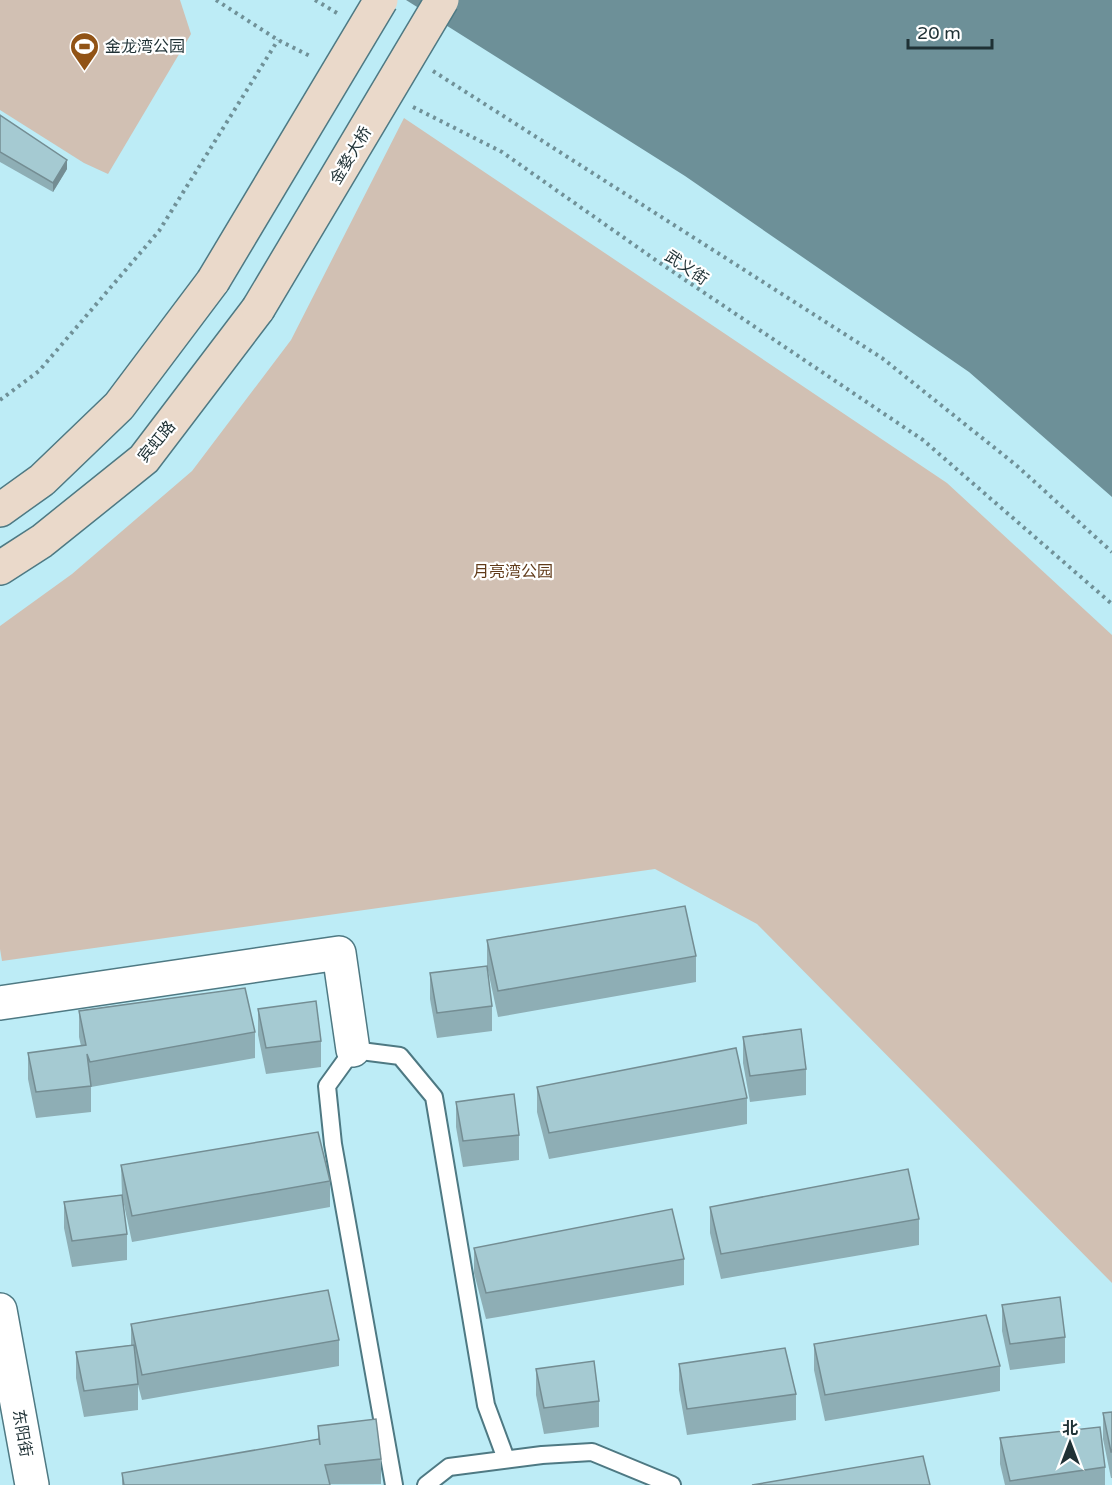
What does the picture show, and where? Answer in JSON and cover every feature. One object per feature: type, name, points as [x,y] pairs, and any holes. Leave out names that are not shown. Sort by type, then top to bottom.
[{"type":"main road","points":[[0,510],[42,480],[119,406],[213,281],[381,0]]},
{"type":"main road","name":"金婺大桥","points":[[258,309],[442,0]]},
{"type":"main road","name":"宾虹路","points":[[0,568],[42,541],[144,459],[258,309]]},
{"type":"street","points":[[0,1003],[339,954],[353,1050]]},
{"type":"street","name":"东阳街","points":[[0,1310],[32,1485]]},
{"type":"lane","points":[[394,1485],[333,1144],[327,1086],[353,1050],[400,1056],[434,1097],[486,1405],[506,1460]]},
{"type":"lane","points":[[426,1485],[449,1467],[592,1452],[672,1485]]},
{"type":"path","points":[[216,0],[278,40],[321,61]]},
{"type":"path","points":[[315,0],[346,18]]},
{"type":"path","points":[[0,400],[39,371],[159,231],[278,40]]},
{"type":"path","points":[[427,67],[882,358],[1016,465],[1112,552]]},
{"type":"path","name":"武义街","points":[[406,104],[502,152],[657,261],[923,440],[1112,604]]},
{"type":"green space","name":"金龙湾公园","points":[[0,0],[180,0],[191,34],[108,174],[84,163],[0,110]]},
{"type":"green space","name":"月亮湾公园","points":[[404,118],[947,483],[1112,635],[1112,1283],[757,924],[655,869],[2,961],[0,949],[0,626],[72,574],[192,471],[291,340]]},
{"type":"water","points":[[406,0],[1112,0],[1112,497],[969,372],[685,176]]},
{"type":"building","points":[[0,115],[67,160],[53,183],[0,152]]},
{"type":"building","points":[[685,906],[696,956],[498,991],[487,940]]},
{"type":"building","points":[[487,966],[492,1006],[437,1013],[430,973]]},
{"type":"building","points":[[245,988],[255,1032],[90,1062],[87,1054],[91,1086],[36,1092],[28,1053],[86,1045],[79,1011]]},
{"type":"building","points":[[316,1001],[321,1041],[266,1048],[258,1009]]},
{"type":"building","points":[[801,1029],[806,1069],[750,1076],[743,1037]]},
{"type":"building","points":[[736,1048],[747,1098],[549,1133],[537,1087]]},
{"type":"building","points":[[514,1094],[519,1135],[463,1141],[456,1102]]},
{"type":"building","points":[[318,1132],[330,1181],[132,1216],[121,1165]]},
{"type":"building","points":[[908,1169],[919,1219],[721,1254],[710,1207]]},
{"type":"building","points":[[122,1195],[127,1234],[72,1241],[64,1202]]},
{"type":"building","points":[[672,1209],[684,1259],[486,1293],[474,1248]]},
{"type":"building","points":[[328,1290],[339,1340],[142,1375],[131,1324]]},
{"type":"building","points":[[1060,1297],[1065,1337],[1010,1344],[1002,1305]]},
{"type":"building","points":[[986,1315],[1000,1366],[825,1395],[814,1344]]},
{"type":"building","points":[[134,1345],[138,1384],[84,1391],[76,1352]]},
{"type":"building","points":[[785,1348],[796,1394],[687,1409],[679,1364]]},
{"type":"building","points":[[594,1361],[599,1401],[544,1408],[536,1369]]},
{"type":"building","points":[[1112,1412],[1112,1452],[1111,1452],[1103,1413]]},
{"type":"building","points":[[376,1419],[381,1459],[325,1465],[330,1485],[124,1485],[122,1473],[319,1439],[320,1445],[318,1426]]},
{"type":"building","points":[[1100,1427],[1105,1467],[1010,1481],[1000,1438]]},
{"type":"building","points":[[923,1456],[930,1485],[752,1485]]},
{"type":"place","name":"金龙湾公园","points":[[84,72]]}]
